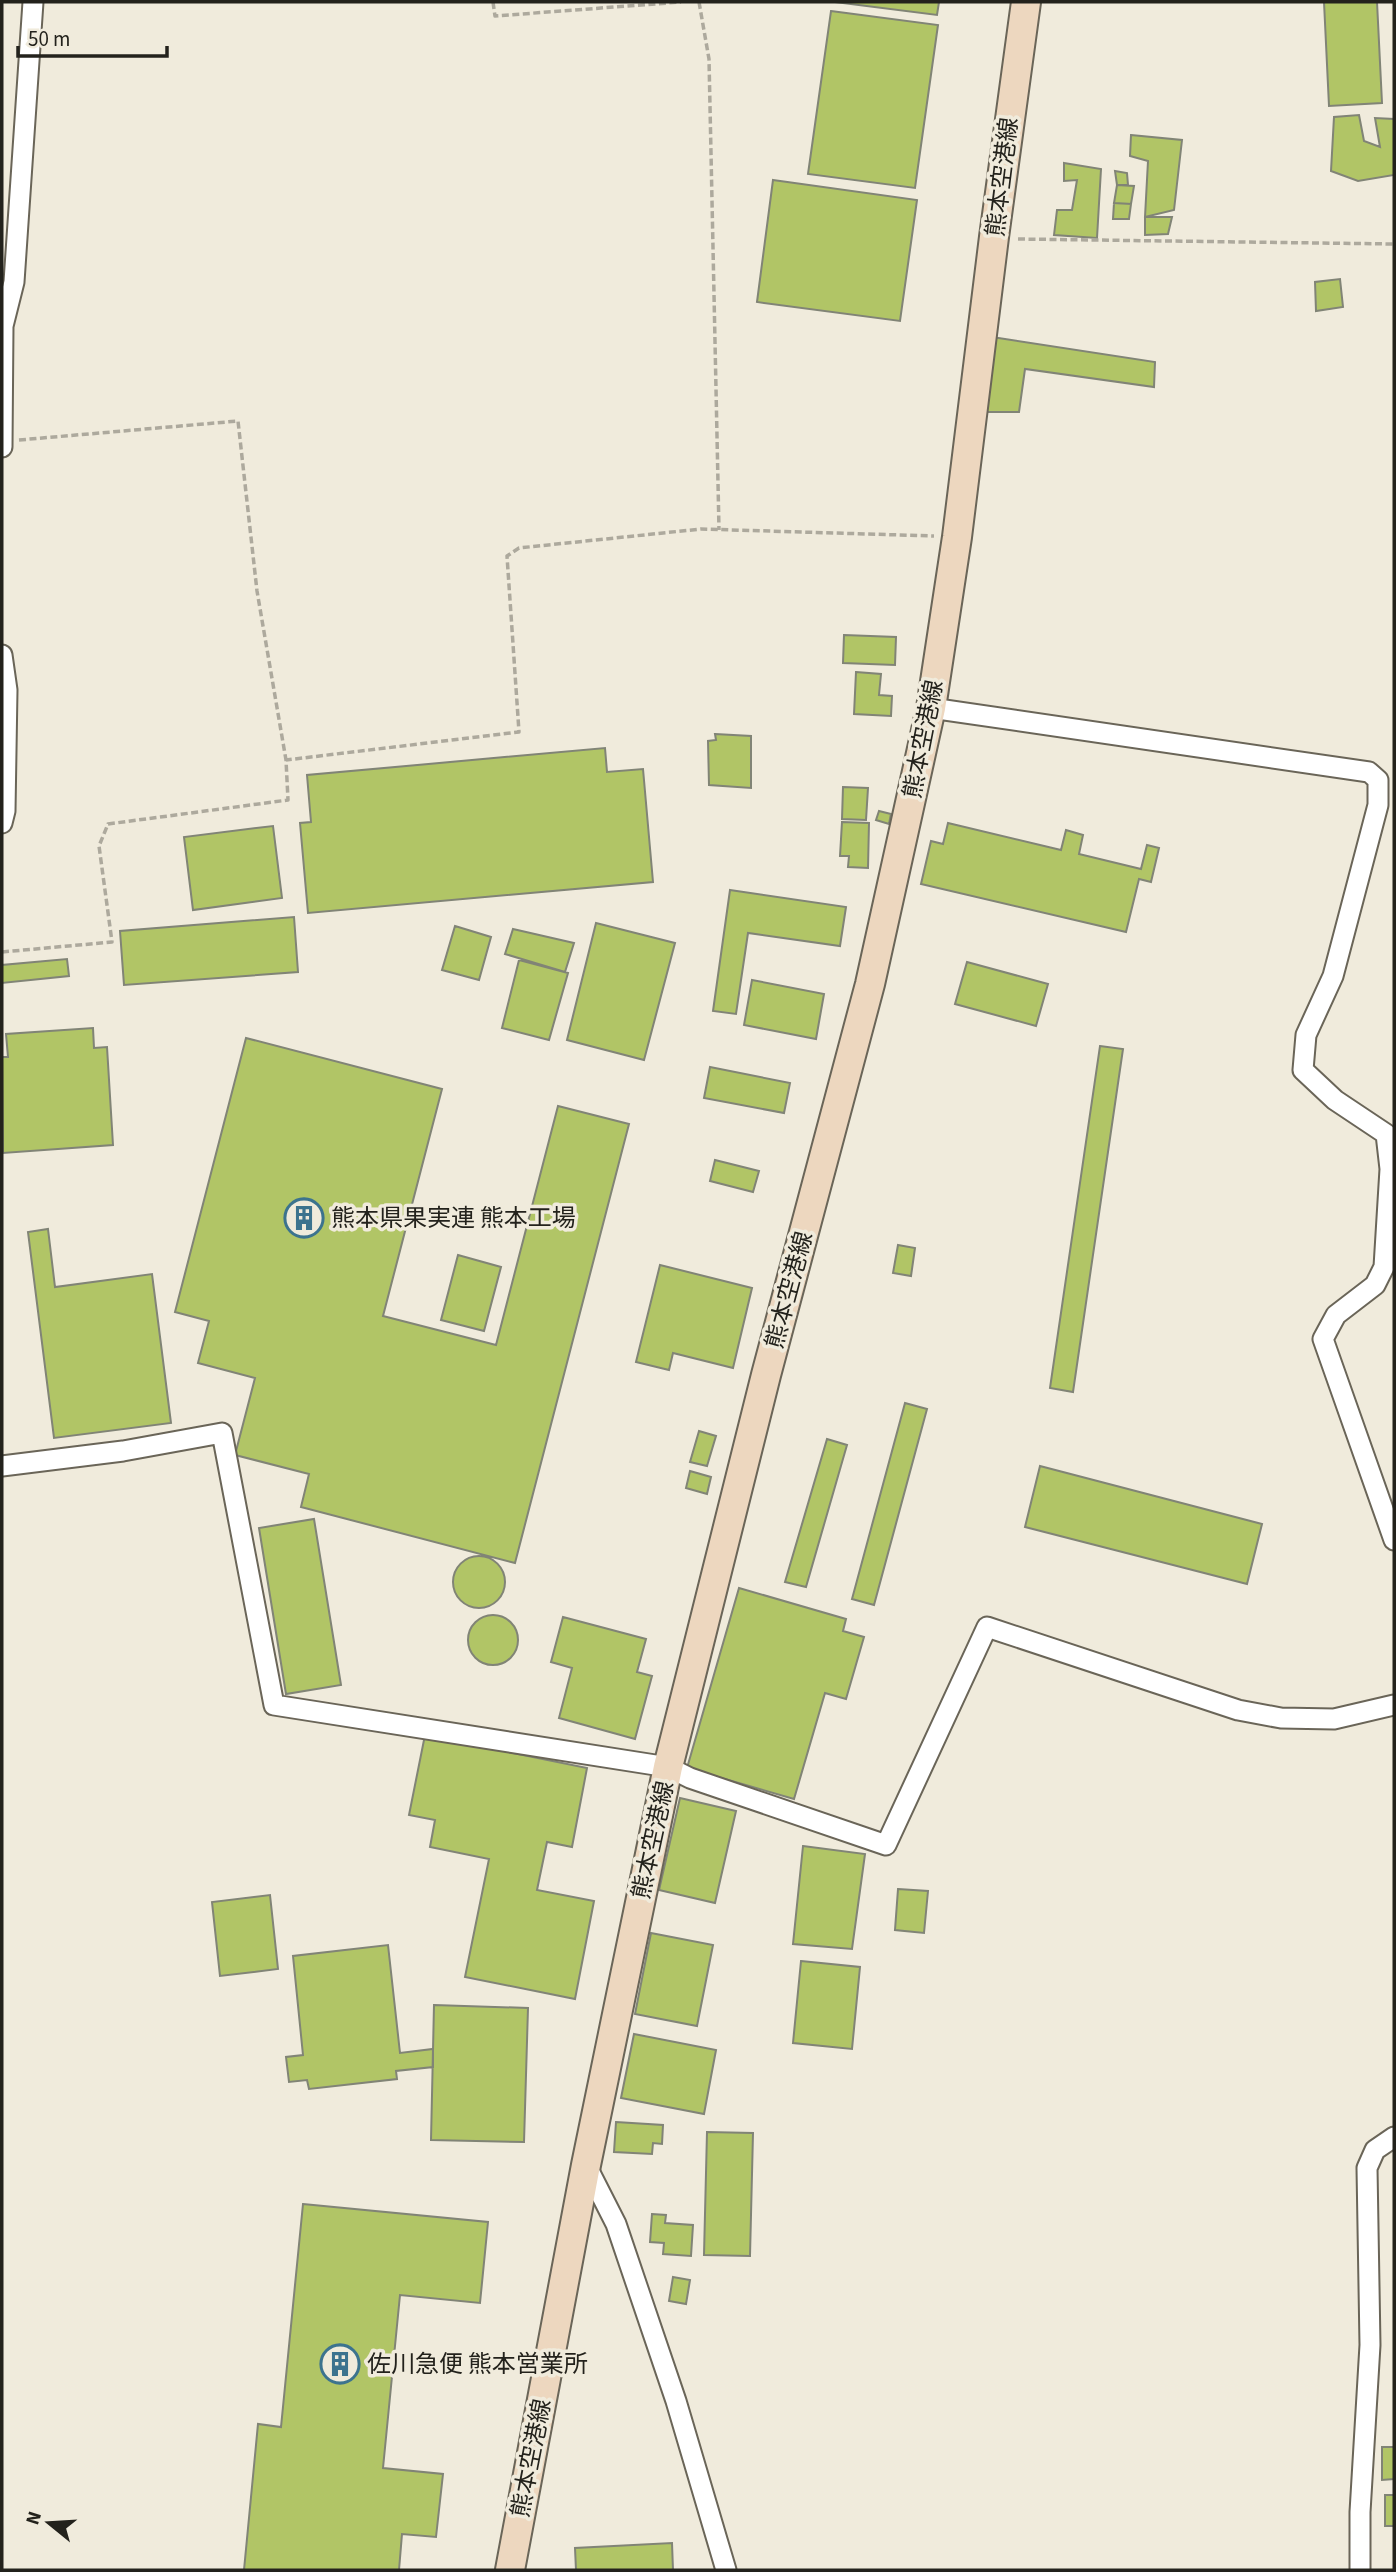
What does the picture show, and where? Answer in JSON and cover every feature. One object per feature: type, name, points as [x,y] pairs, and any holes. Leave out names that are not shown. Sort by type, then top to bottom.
[{"type":"main road","name":"熊本空港線","points":[[510,2570],[586,2165],[668,1767],[766,1376],[870,984],[931,708],[957,537],[1026,2]]},
{"type":"street","points":[[2,444],[3,326],[14,282],[33,2]]},
{"type":"street","points":[[2,655],[7,703],[5,811],[2,823]]},
{"type":"street","points":[[931,708],[1369,772],[1378,780],[1378,805],[1333,976],[1306,1035],[1303,1070],[1335,1100],[1386,1134],[1390,1169],[1384,1266],[1375,1285],[1336,1315],[1323,1339],[1394,1540]]},
{"type":"street","points":[[2,1466],[123,1451],[222,1433],[274,1705],[668,1767],[690,1778],[886,1845],[987,1627],[1238,1710],[1281,1718],[1334,1719],[1394,1705]]},
{"type":"street","points":[[1360,2570],[1360,2512],[1370,2345],[1367,2168],[1375,2150],[1394,2137]]},
{"type":"street","points":[[586,2165],[620,2237],[676,2401],[726,2570]]},
{"type":"path","points":[[493,2],[495,16],[681,2]]},
{"type":"path","points":[[699,2],[709,59],[719,530]]},
{"type":"path","points":[[994,237],[1047,242],[1394,244]]},
{"type":"path","points":[[2,444],[238,421],[257,591],[286,760],[288,800],[108,824],[99,846],[112,942],[2,952]]},
{"type":"path","points":[[286,760],[519,732],[507,556],[519,548],[701,529],[957,537]]},
{"type":"building","points":[[835,2],[939,2],[937,15]]},
{"type":"building","points":[[1324,2],[1377,2],[1382,103],[1329,106]]},
{"type":"building","points":[[831,11],[938,25],[915,188],[808,174]]},
{"type":"building","points":[[1359,115],[1364,141],[1380,147],[1375,118],[1394,119],[1394,175],[1358,181],[1331,171],[1334,117]]},
{"type":"building","points":[[1131,135],[1182,140],[1174,210],[1145,217],[1148,161],[1130,156]]},
{"type":"building","points":[[1064,163],[1101,169],[1097,238],[1054,235],[1057,210],[1072,210],[1077,180],[1064,181]]},
{"type":"building","points":[[1115,171],[1127,173],[1128,185],[1117,185]]},
{"type":"building","points":[[773,180],[917,200],[900,321],[757,302]]},
{"type":"building","points":[[1117,185],[1134,186],[1131,204],[1114,203]]},
{"type":"building","points":[[1114,203],[1131,204],[1129,219],[1113,219]]},
{"type":"building","points":[[1145,217],[1172,217],[1168,234],[1145,235]]},
{"type":"building","points":[[1340,279],[1343,307],[1316,311],[1315,282]]},
{"type":"building","points":[[992,337],[1155,362],[1154,387],[1025,369],[1019,412],[980,412]]},
{"type":"building","points":[[844,635],[896,637],[895,665],[843,663]]},
{"type":"building","points":[[856,672],[881,674],[879,695],[892,696],[891,716],[854,714]]},
{"type":"building","points":[[715,734],[751,736],[751,788],[709,785],[708,741],[716,740]]},
{"type":"building","points":[[605,748],[607,772],[643,769],[653,882],[308,913],[300,823],[311,822],[307,775]]},
{"type":"building","points":[[843,787],[868,788],[866,820],[842,819]]},
{"type":"building","points":[[879,811],[891,814],[889,824],[876,820]]},
{"type":"building","points":[[842,822],[869,823],[868,868],[848,867],[849,856],[840,856]]},
{"type":"building","points":[[948,823],[1061,850],[1066,830],[1083,835],[1079,854],[1141,869],[1147,845],[1159,848],[1151,882],[1139,879],[1126,932],[921,884],[931,841],[943,844]]},
{"type":"building","points":[[273,826],[282,898],[193,910],[184,837]]},
{"type":"building","points":[[730,890],[846,907],[840,946],[748,933],[736,1014],[713,1011]]},
{"type":"building","points":[[294,917],[298,972],[124,985],[120,931]]},
{"type":"building","points":[[596,923],[675,943],[644,1060],[567,1040]]},
{"type":"building","points":[[455,926],[491,937],[479,980],[442,970]]},
{"type":"building","points":[[513,929],[574,943],[565,972],[505,954]]},
{"type":"building","points":[[67,959],[69,976],[2,983],[2,965]]},
{"type":"building","points":[[519,960],[568,973],[549,1040],[502,1028]]},
{"type":"building","points":[[967,962],[1048,984],[1036,1026],[955,1004]]},
{"type":"building","points":[[752,980],[824,994],[816,1039],[744,1025]]},
{"type":"building","points":[[93,1028],[94,1048],[107,1047],[113,1145],[3,1153],[2,1057],[8,1057],[6,1034]]},
{"type":"building","name":"熊本県果実連 熊本工場","points":[[246,1038],[442,1089],[383,1316],[496,1345],[558,1106],[629,1124],[515,1563],[301,1507],[309,1474],[235,1455],[255,1378],[198,1363],[209,1321],[175,1312]]},
{"type":"building","points":[[1100,1046],[1123,1049],[1073,1392],[1050,1388]]},
{"type":"building","points":[[710,1067],[790,1083],[784,1113],[704,1098]]},
{"type":"building","points":[[715,1160],[759,1171],[753,1192],[710,1181]]},
{"type":"building","points":[[48,1229],[55,1287],[152,1274],[171,1423],[54,1438],[28,1232]]},
{"type":"building","points":[[898,1245],[915,1248],[911,1276],[893,1273]]},
{"type":"building","points":[[458,1255],[501,1267],[484,1331],[441,1320]]},
{"type":"building","points":[[660,1265],[752,1288],[733,1368],[673,1353],[669,1370],[636,1362]]},
{"type":"building","points":[[905,1403],[927,1409],[874,1605],[852,1599]]},
{"type":"building","points":[[699,1431],[716,1436],[707,1466],[690,1462]]},
{"type":"building","points":[[827,1439],[847,1445],[806,1587],[785,1582]]},
{"type":"building","points":[[1040,1466],[1262,1524],[1247,1584],[1025,1527]]},
{"type":"building","points":[[690,1471],[711,1477],[707,1494],[686,1488]]},
{"type":"building","points":[[314,1519],[341,1685],[286,1694],[259,1528]]},
{"type":"building","points":[[479,1556],[489,1558],[497,1564],[503,1572],[503,1592],[497,1600],[489,1606],[479,1608],[469,1606],[461,1600],[455,1592],[453,1582],[455,1572],[461,1564],[469,1558]]},
{"type":"building","points":[[739,1588],[846,1619],[843,1631],[864,1637],[846,1699],[825,1693],[794,1799],[687,1768]]},
{"type":"building","points":[[493,1615],[511,1622],[518,1640],[511,1658],[493,1665],[475,1658],[468,1640],[475,1622]]},
{"type":"building","points":[[563,1617],[646,1639],[637,1672],[652,1676],[635,1739],[559,1718],[572,1668],[551,1662]]},
{"type":"building","points":[[425,1735],[587,1768],[572,1847],[547,1842],[537,1890],[594,1901],[575,1999],[465,1977],[489,1859],[430,1847],[435,1820],[409,1815]]},
{"type":"building","points":[[680,1798],[736,1811],[715,1903],[659,1890]]},
{"type":"building","points":[[803,1846],[865,1854],[852,1949],[793,1944]]},
{"type":"building","points":[[898,1889],[928,1891],[924,1933],[895,1930]]},
{"type":"building","points":[[270,1895],[278,1969],[220,1976],[212,1902]]},
{"type":"building","points":[[651,1933],[713,1945],[697,2026],[635,2014]]},
{"type":"building","points":[[388,1945],[400,2053],[433,2049],[433,2067],[396,2071],[397,2079],[309,2089],[307,2080],[289,2082],[286,2057],[303,2055],[293,1956]]},
{"type":"building","points":[[801,1961],[860,1967],[852,2049],[793,2043]]},
{"type":"building","points":[[434,2005],[528,2008],[524,2142],[431,2140]]},
{"type":"building","points":[[634,2034],[716,2050],[704,2114],[621,2098]]},
{"type":"building","points":[[616,2122],[663,2125],[662,2144],[653,2143],[652,2154],[614,2152]]},
{"type":"building","points":[[707,2132],[753,2133],[750,2256],[704,2255]]},
{"type":"building","name":"佐川急便 熊本営業所","points":[[303,2204],[488,2222],[480,2303],[400,2295],[383,2468],[443,2474],[436,2537],[402,2534],[399,2570],[244,2570],[258,2424],[281,2427]]},
{"type":"building","points":[[652,2214],[666,2215],[665,2223],[693,2225],[691,2256],[663,2254],[664,2243],[650,2242]]},
{"type":"building","points":[[673,2277],[690,2280],[686,2304],[669,2301]]},
{"type":"building","points":[[1382,2447],[1394,2447],[1394,2479],[1382,2480]]},
{"type":"building","points":[[1385,2495],[1394,2495],[1394,2526],[1385,2526]]},
{"type":"building","points":[[672,2543],[673,2570],[576,2570],[575,2548]]},
{"type":"place","name":"熊本県果実連 熊本工場","points":[[304,1218]]},
{"type":"place","name":"佐川急便 熊本営業所","points":[[340,2364]]}]
